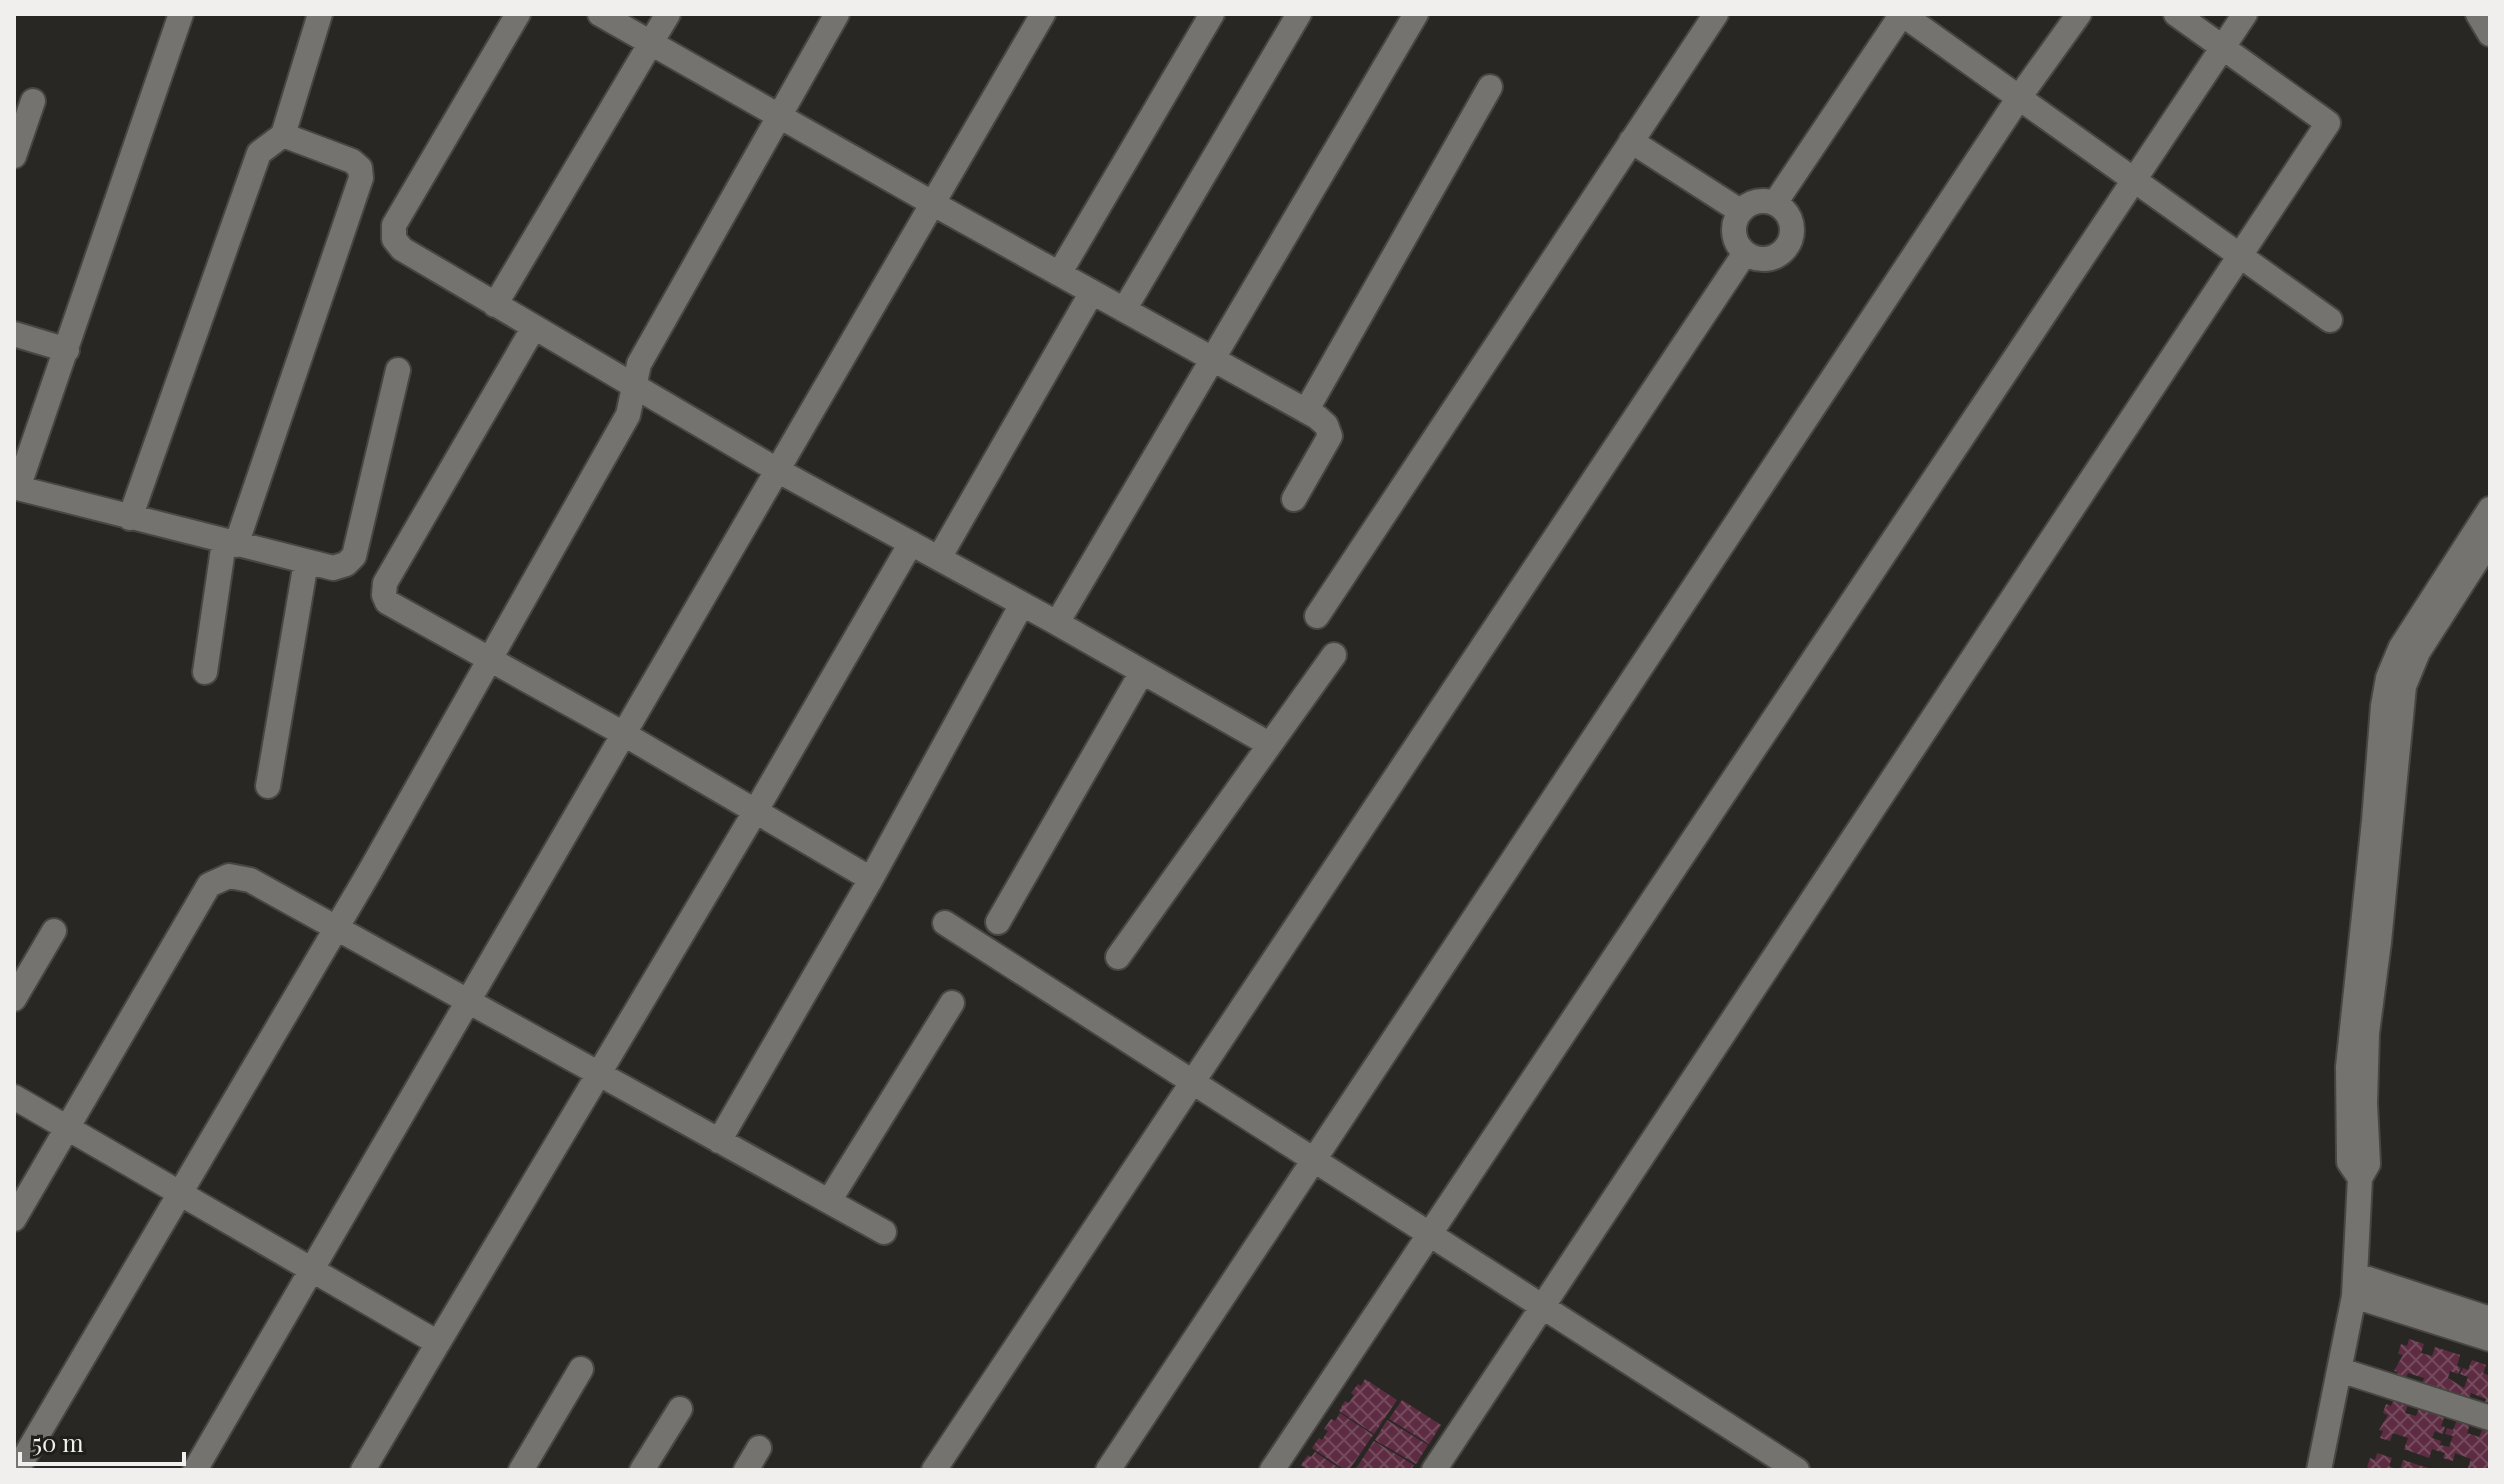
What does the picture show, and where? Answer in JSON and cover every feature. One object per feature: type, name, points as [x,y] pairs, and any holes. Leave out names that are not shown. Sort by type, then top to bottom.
[{"type":"street","points":[[181,14],[16,494],[130,518],[333,568],[346,564],[354,556],[398,370]]},
{"type":"street","points":[[130,518],[259,153],[283,135],[320,14]]},
{"type":"street","points":[[518,14],[394,225],[394,239],[402,249],[777,470],[1057,623],[1269,744]]},
{"type":"street","points":[[600,14],[778,117],[1306,411],[1326,425],[1330,436],[1294,499]]},
{"type":"street","points":[[495,305],[668,14]]},
{"type":"street","points":[[23,1464],[336,928],[628,415],[639,364],[837,14]]},
{"type":"street","points":[[195,1470],[1043,14]]},
{"type":"street","points":[[1059,274],[1212,14]]},
{"type":"street","points":[[1124,310],[1299,14]]},
{"type":"street","points":[[1057,623],[1416,14]]},
{"type":"street","points":[[1317,616],[1716,14]]},
{"type":"street","points":[[1775,203],[1902,14],[2330,320]]},
{"type":"street","points":[[1108,1470],[2018,99],[2079,14]]},
{"type":"street","points":[[1434,1470],[2328,123],[2176,14]]},
{"type":"street","points":[[1272,1470],[2245,14]]},
{"type":"street","points":[[2478,14],[2490,34]]},
{"type":"street","points":[[1306,411],[1490,87]]},
{"type":"street","points":[[14,156],[33,101]]},
{"type":"street","points":[[205,672],[230,543],[361,178],[360,168],[352,161],[283,135]]},
{"type":"street","points":[[1631,141],[1740,211]]},
{"type":"street","points":[[1755,202],[1775,203],[1789,217],[1792,236],[1788,245],[1772,257],[1762,259],[1745,253],[1735,238],[1735,219],[1740,211],[1755,202]]},
{"type":"street","points":[[934,1470],[1745,253]]},
{"type":"street","points":[[939,558],[1092,292]]},
{"type":"street","points":[[534,327],[385,583],[387,602],[624,734],[871,879]]},
{"type":"street","points":[[14,334],[67,350]]},
{"type":"street","points":[[2360,1178],[2349,1162],[2348,1067],[2388,678],[2401,647],[2490,509]]},
{"type":"street","points":[[2319,1470],[2355,1285],[2360,1178],[2368,1164],[2365,1103],[2367,1033],[2404,686],[2418,652],[2490,540]]},
{"type":"street","points":[[363,1470],[755,812],[911,543]]},
{"type":"street","points":[[268,786],[306,562]]},
{"type":"street","points":[[719,1141],[871,879],[1022,604]]},
{"type":"street","points":[[1118,957],[1334,655]]},
{"type":"street","points":[[998,922],[1142,672]]},
{"type":"street","points":[[14,1219],[209,885],[229,876],[250,880],[884,1232]]},
{"type":"street","points":[[945,923],[1194,1080],[1797,1470]]},
{"type":"street","points":[[14,999],[54,931]]},
{"type":"street","points":[[829,1201],[952,1003]]},
{"type":"street","points":[[14,1097],[438,1343]]},
{"type":"street","points":[[2355,1285],[2490,1319]]},
{"type":"street","points":[[2355,1285],[2490,1339]]},
{"type":"street","points":[[521,1470],[581,1369]]},
{"type":"street","points":[[2340,1370],[2490,1418]]},
{"type":"street","points":[[642,1470],[680,1409]]},
{"type":"street","points":[[746,1470],[759,1448]]},
{"type":"building","points":[[2409,1339],[2424,1344],[2421,1353],[2432,1356],[2435,1347],[2460,1355],[2458,1374],[2450,1371],[2448,1378],[2464,1388],[2468,1377],[2460,1374],[2463,1368],[2468,1370],[2472,1360],[2486,1365],[2483,1373],[2490,1376],[2490,1413],[2482,1410],[2486,1399],[2471,1393],[2468,1402],[2459,1399],[2460,1394],[2447,1390],[2444,1398],[2420,1390],[2424,1378],[2408,1373],[2405,1381],[2396,1378],[2398,1372],[2394,1371],[2403,1355],[2398,1354],[2401,1344],[2407,1346]]},
{"type":"building","points":[[1365,1379],[1397,1400],[1374,1434],[1339,1411],[1345,1401],[1349,1403],[1354,1395],[1351,1393]]},
{"type":"building","points":[[2394,1399],[2408,1404],[2405,1413],[2416,1416],[2420,1406],[2445,1415],[2441,1426],[2445,1427],[2443,1434],[2435,1431],[2432,1438],[2441,1441],[2440,1445],[2449,1447],[2453,1436],[2445,1434],[2447,1428],[2453,1430],[2457,1420],[2470,1424],[2467,1433],[2479,1437],[2483,1428],[2490,1430],[2490,1470],[2467,1470],[2471,1459],[2455,1453],[2453,1461],[2443,1458],[2445,1453],[2432,1449],[2429,1458],[2404,1449],[2408,1438],[2393,1433],[2390,1441],[2380,1438],[2383,1431],[2379,1430],[2388,1415],[2383,1413],[2386,1404],[2391,1406]]},
{"type":"building","points":[[1402,1400],[1441,1425],[1429,1444],[1389,1419]]},
{"type":"building","points":[[1340,1413],[1373,1435],[1349,1470],[1312,1448],[1328,1431],[1324,1429],[1331,1419],[1335,1421]]},
{"type":"building","points":[[1387,1420],[1428,1445],[1416,1464],[1375,1440]]},
{"type":"building","points":[[1374,1441],[1414,1465],[1411,1470],[1355,1470]]},
{"type":"building","points":[[1315,1452],[1342,1470],[1303,1470],[1305,1468],[1301,1465],[1308,1455],[1311,1457]]},
{"type":"building","points":[[2377,1453],[2392,1458],[2389,1466],[2399,1470],[2371,1470],[2367,1467],[2370,1458],[2375,1460]]},
{"type":"building","points":[[2403,1460],[2431,1469],[2431,1470],[2400,1470]]}]
